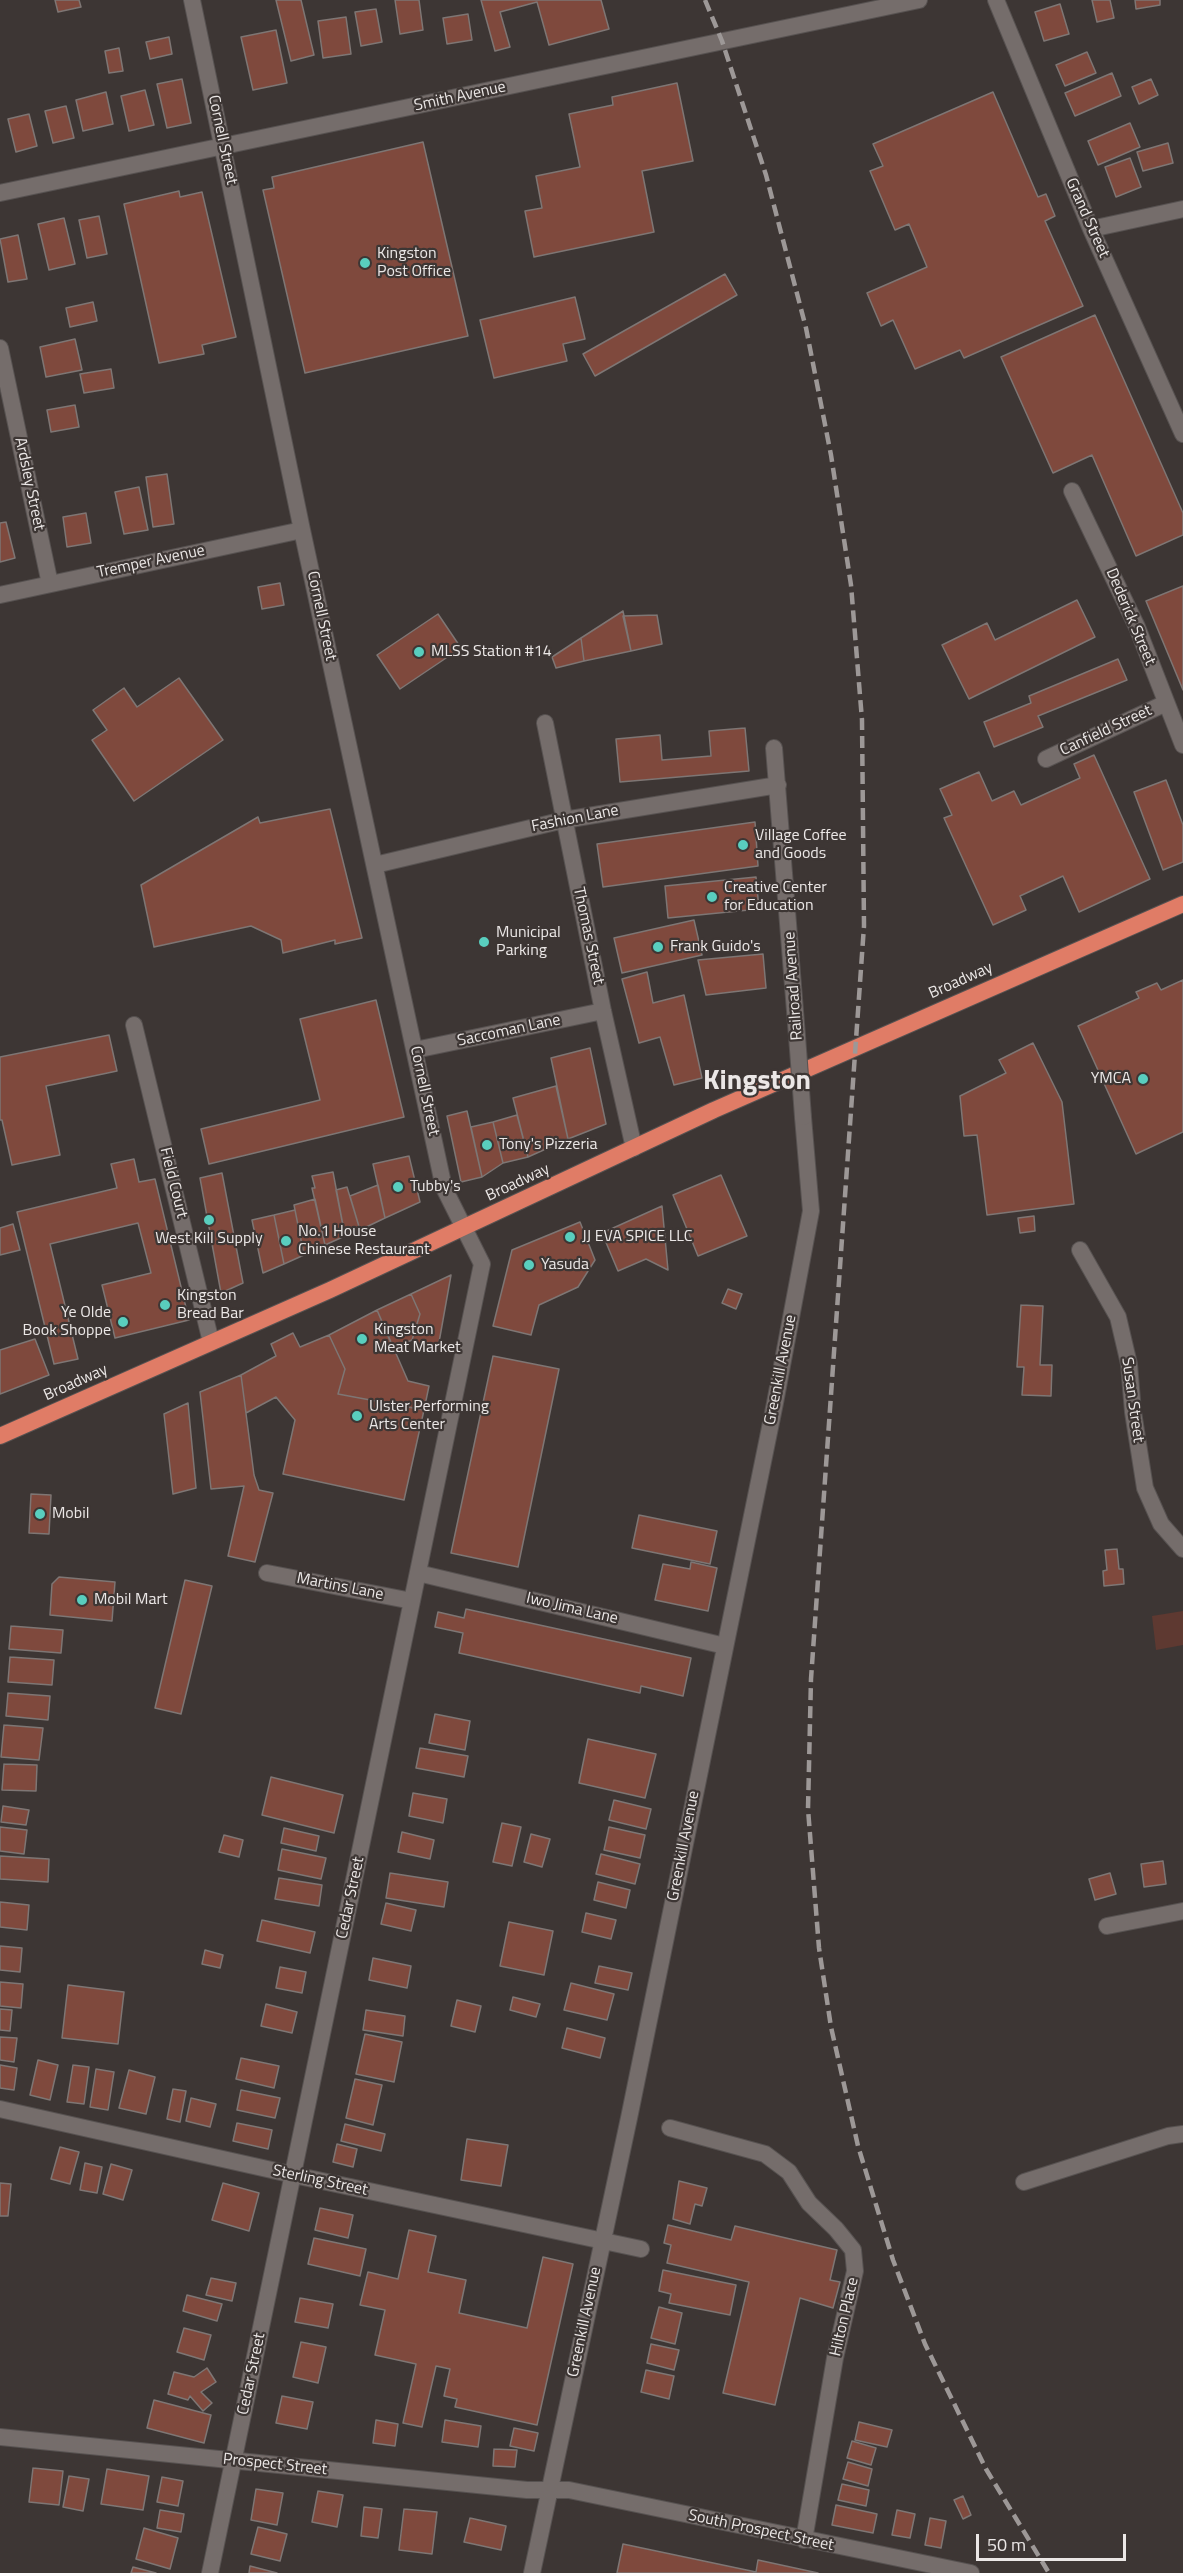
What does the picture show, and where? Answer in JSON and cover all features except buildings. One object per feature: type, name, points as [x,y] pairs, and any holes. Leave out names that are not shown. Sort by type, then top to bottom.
[{"type":"highway","name":"Broadway","points":[[0,1436],[463,1228],[714,1110],[1183,904]]},
{"type":"street","name":"Cornell Street","points":[[192,0],[302,530],[444,1188],[463,1228]]},
{"type":"street","name":"Smith Avenue","points":[[0,194],[919,0]]},
{"type":"street","name":"Grand Street","points":[[996,0],[1091,229],[1183,434]]},
{"type":"street","points":[[1091,229],[1183,209]]},
{"type":"street","name":"Ardsley Street","points":[[0,348],[50,584]]},
{"type":"street","name":"Dederick Street","points":[[1072,491],[1137,627],[1183,745]]},
{"type":"street","name":"Tremper Avenue","points":[[0,595],[302,530]]},
{"type":"street","name":"Canfield Street","points":[[1046,759],[1166,703]]},
{"type":"street","name":"Thomas Street","points":[[545,723],[603,1011],[634,1148]]},
{"type":"street","name":"Railroad Avenue","points":[[774,748],[803,1117]]},
{"type":"street","name":"Fashion Lane","points":[[375,865],[564,820],[778,785]]},
{"type":"street","name":"Saccoman Lane","points":[[415,1050],[603,1011]]},
{"type":"street","name":"Field Court","points":[[134,1025],[211,1342]]},
{"type":"street","name":"Greenkill Avenue","points":[[532,2573],[632,2107],[812,1211],[803,1117]]},
{"type":"street","name":"Cedar Street","points":[[210,2573],[482,1264],[463,1228]]},
{"type":"street","name":"Susan Street","points":[[1080,1250],[1118,1317],[1129,1364],[1132,1412],[1145,1488],[1161,1524],[1183,1549]]},
{"type":"street","name":"Martins Lane","points":[[267,1573],[412,1601]]},
{"type":"street","name":"Iwo Jima Lane","points":[[418,1573],[725,1646]]},
{"type":"street","points":[[1107,1926],[1183,1911]]},
{"type":"street","name":"Sterling Street","points":[[0,2109],[641,2249]]},
{"type":"street","name":"Hilton Place","points":[[670,2128],[765,2154],[789,2172],[809,2203],[836,2229],[853,2250],[855,2271],[835,2358],[804,2540]]},
{"type":"street","points":[[1024,2182],[1168,2136],[1183,2134]]},
{"type":"street","name":"Prospect Street","points":[[0,2437],[527,2490],[550,2489]]},
{"type":"street","name":"South Prospect Street","points":[[550,2489],[597,2494],[615,2500],[804,2540],[971,2573]]},
{"type":"shaded area","points":[[1183,1611],[1183,1645],[1156,1650],[1152,1616]]},
{"type":"railway","points":[[705,0],[722,41],[766,175],[806,328],[831,455],[851,585],[862,720],[864,926],[811,1679],[808,1809],[819,1948],[831,2027],[858,2146],[893,2260],[925,2344],[986,2469],[1049,2573]]},
{"type":"place","name":"Kingston Post Office","points":[[365,263]]},
{"type":"place","name":"MLSS Station #14","points":[[419,652]]},
{"type":"place","name":"Village Coffee and Goods","points":[[743,845]]},
{"type":"place","name":"Creative Center for Education","points":[[712,897]]},
{"type":"place","name":"Municipal Parking","points":[[484,942]]},
{"type":"place","name":"Frank Guido's","points":[[658,947]]},
{"type":"place","name":"YMCA","points":[[1143,1079]]},
{"type":"place","name":"Tony's Pizzeria","points":[[487,1145]]},
{"type":"place","name":"Tubby's","points":[[398,1187]]},
{"type":"place","name":"West Kill Supply","points":[[209,1220]]},
{"type":"place","name":"JJ EVA SPICE LLC","points":[[570,1237]]},
{"type":"place","name":"No.1 House Chinese Restaurant","points":[[286,1241]]},
{"type":"place","name":"Yasuda","points":[[529,1265]]},
{"type":"place","name":"Kingston Bread Bar","points":[[165,1305]]},
{"type":"place","name":"Ye Olde Book Shoppe","points":[[123,1322]]},
{"type":"place","name":"Kingston Meat Market","points":[[362,1339]]},
{"type":"place","name":"Ulster Performing Arts Center","points":[[357,1416]]},
{"type":"place","name":"Mobil","points":[[40,1514]]},
{"type":"place","name":"Mobil Mart","points":[[82,1600]]},
{"type":"district","name":"Kingston","points":[[757,1082]]}]
